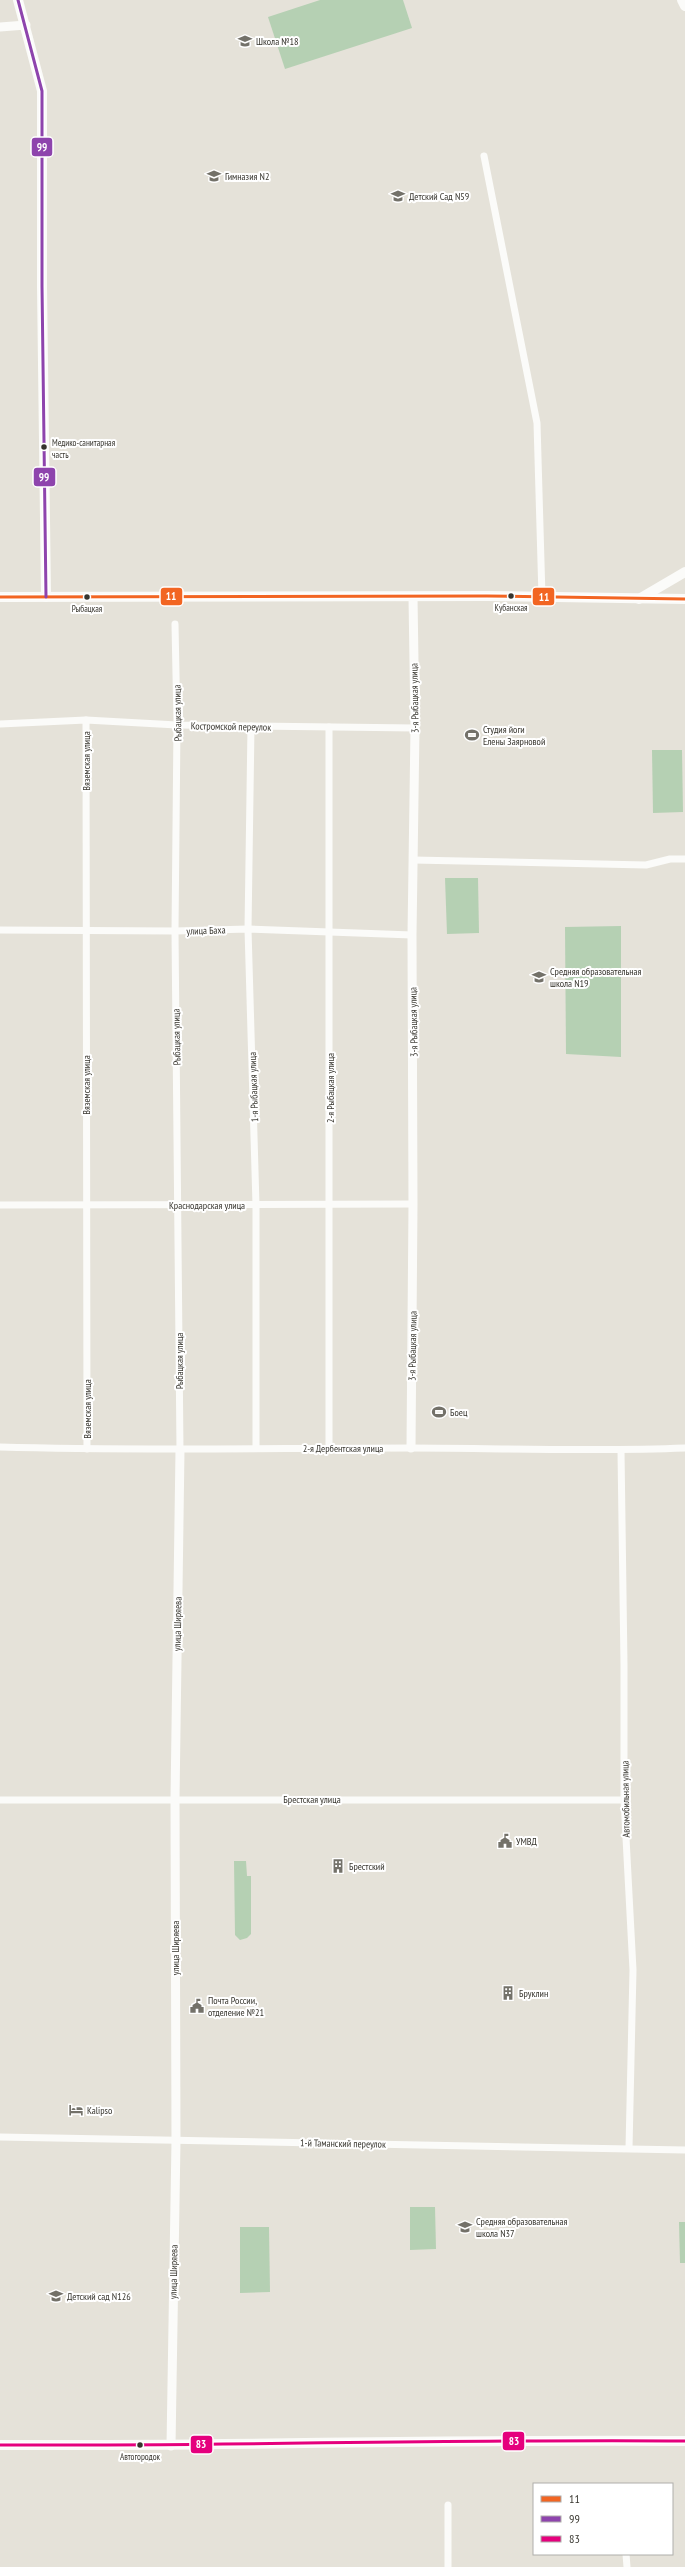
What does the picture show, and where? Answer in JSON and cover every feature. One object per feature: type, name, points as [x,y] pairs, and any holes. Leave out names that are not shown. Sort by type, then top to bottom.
[{"type":"main road","points":[[18,0],[26,25],[42,91],[42,286],[46,597]]},
{"type":"main road","points":[[682,0],[685,6]]},
{"type":"main road","points":[[640,598],[685,572]]},
{"type":"main road","points":[[0,597],[542,597],[685,599]]},
{"type":"main road","points":[[0,2445],[170,2446],[385,2442],[685,2441]]},
{"type":"street","points":[[0,27],[26,25]]},
{"type":"street","points":[[484,156],[536,424],[542,597]]},
{"type":"street","name":"3-я Рыбацкая улица","points":[[411,1448],[413,1204],[412,935],[415,728],[413,597]]},
{"type":"street","name":"Рыбацкая улица","points":[[175,624],[177,725],[175,931],[180,1450]]},
{"type":"street","name":"Костромской переулок","points":[[0,724],[86,720],[177,725],[415,728]]},
{"type":"street","name":"Вяземская улица","points":[[86,720],[87,1449]]},
{"type":"street","name":"1-я Рыбацкая улица","points":[[251,726],[248,929],[256,1204],[256,1447]]},
{"type":"street","name":"2-я Рыбацкая улица","points":[[328,1449],[330,1205],[329,727]]},
{"type":"street","points":[[413,860],[646,865],[670,859],[685,859]]},
{"type":"street","name":"улица Баха","points":[[0,930],[86,929],[175,931],[248,929],[412,935]]},
{"type":"street","name":"Краснодарская улица","points":[[0,1205],[413,1204]]},
{"type":"street","name":"2-я Дербентская улица","points":[[0,1447],[180,1450],[256,1447],[328,1449],[411,1448],[621,1451],[685,1448]]},
{"type":"street","name":"улица Ширяева","points":[[170,2446],[176,2141],[175,1799],[180,1450]]},
{"type":"street","name":"Автомобильная улица","points":[[621,1451],[624,1800],[633,1970],[630,2148]]},
{"type":"street","name":"Брестская улица","points":[[0,1800],[624,1800]]},
{"type":"street","name":"1-й Таманский переулок","points":[[0,2137],[685,2150]]},
{"type":"street","points":[[448,2505],[448,2567]]},
{"type":"street","points":[[626,2555],[627,2567]]},
{"type":"green space","points":[[320,0],[403,0],[412,28],[285,69],[268,17]]},
{"type":"green space","points":[[652,750],[682,750],[683,812],[653,813]]},
{"type":"green space","points":[[445,878],[478,878],[479,933],[447,934]]},
{"type":"green space","points":[[621,926],[621,1057],[566,1054],[565,927]]},
{"type":"green space","points":[[234,1861],[246,1861],[247,1876],[251,1876],[251,1934],[247,1938],[240,1940],[235,1935]]},
{"type":"green space","points":[[410,2207],[435,2207],[436,2249],[410,2250]]},
{"type":"green space","points":[[679,2222],[685,2222],[685,2263],[680,2263]]},
{"type":"green space","points":[[240,2227],[269,2227],[270,2292],[240,2293]]},
{"type":"transit line","name":"99","points":[[18,0],[42,91],[42,286],[46,597]]},
{"type":"transit line","name":"11","points":[[0,597],[487,596],[685,599]]},
{"type":"transit line","name":"83","points":[[0,2445],[685,2441]]},
{"type":"place","name":"Школа №18","points":[[245,41]]},
{"type":"place","name":"Гимназия N2","points":[[214,176]]},
{"type":"place","name":"Детский Сад N59","points":[[398,196]]},
{"type":"place","name":"Медико-санитарная часть","points":[[44,447]]},
{"type":"place","name":"Кубанская","points":[[511,596]]},
{"type":"place","name":"Рыбацкая","points":[[87,597]]},
{"type":"place","name":"Студия йоги Елены Заярновой","points":[[472,735]]},
{"type":"place","name":"Средняя образовательная школа N19","points":[[539,977]]},
{"type":"place","name":"Боец","points":[[439,1412]]},
{"type":"place","name":"УМВД","points":[[505,1841]]},
{"type":"place","name":"Брестский","points":[[338,1866]]},
{"type":"place","name":"Бруклин","points":[[508,1993]]},
{"type":"place","name":"Почта России, отделение №21","points":[[197,2006]]},
{"type":"place","name":"Kalipso","points":[[76,2110]]},
{"type":"place","name":"Средняя образовательная школа N37","points":[[465,2227]]},
{"type":"place","name":"Детский сад N126","points":[[56,2296]]},
{"type":"place","name":"Автогородок","points":[[140,2445]]}]
